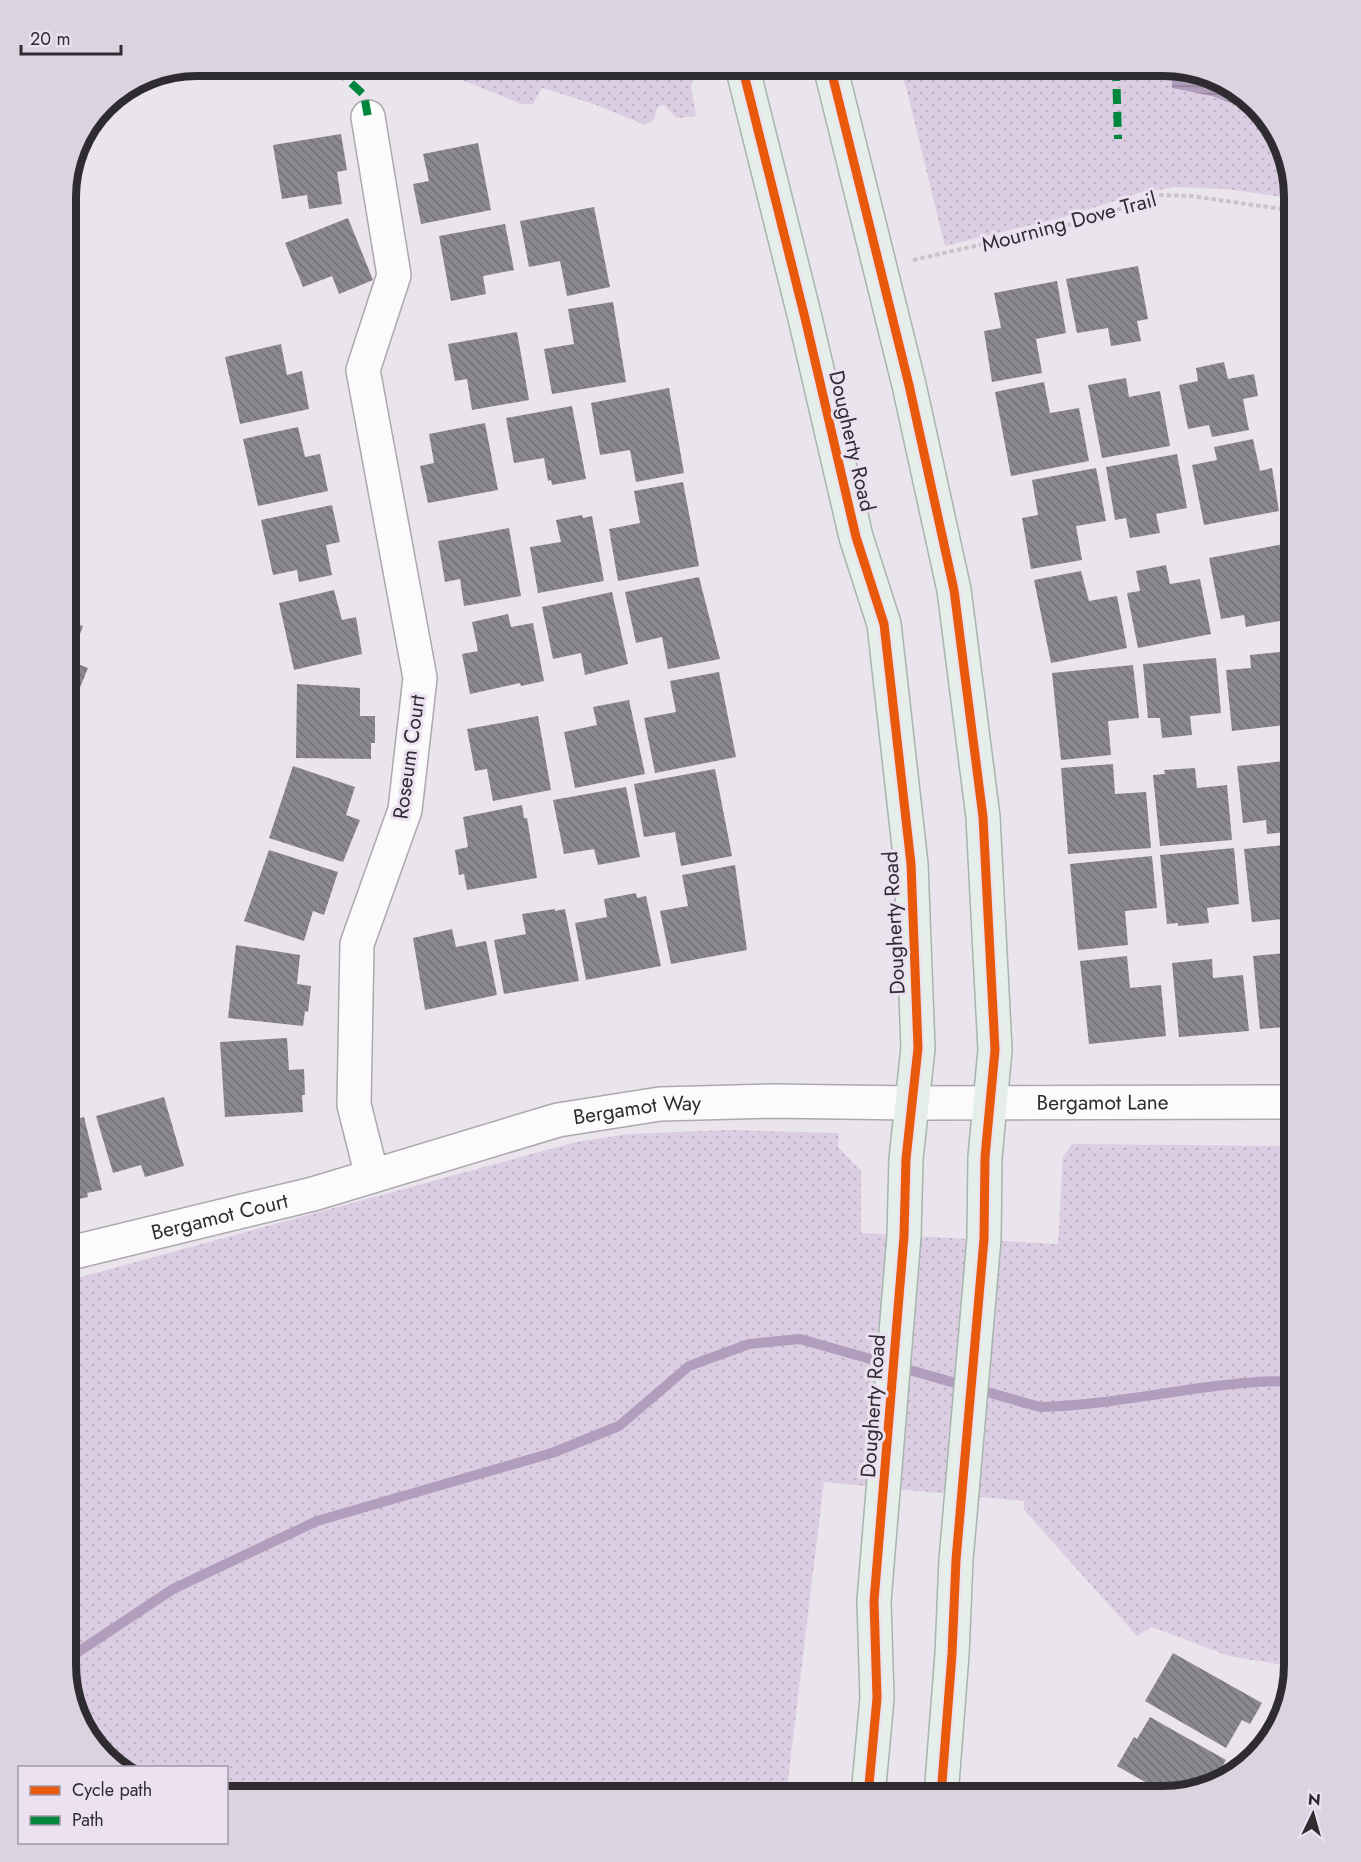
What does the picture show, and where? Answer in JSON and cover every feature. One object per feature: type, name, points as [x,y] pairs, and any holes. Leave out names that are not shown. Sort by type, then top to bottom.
[{"type":"main road","name":"Dougherty Road","points":[[745,77],[805,318],[856,537],[884,624],[911,864],[918,1048],[911,1103],[904,1236],[874,1601],[877,1698],[869,1786]]},
{"type":"main road","points":[[833,77],[912,396],[957,613],[984,817],[995,1050],[985,1157],[984,1239],[942,1786]]},
{"type":"street","name":"Roseum Court","points":[[368,117],[394,275],[363,370],[420,678],[405,810],[357,944],[354,1105],[372,1176]]},
{"type":"street","name":"Bergamot Way","points":[[372,1176],[558,1120],[660,1104],[771,1101],[911,1103]]},
{"type":"street","name":"Bergamot Lane","points":[[911,1103],[1284,1102]]},
{"type":"street","name":"Bergamot Court","points":[[77,1251],[313,1194],[372,1176]]},
{"type":"shaded area","points":[[454,77],[694,77],[691,86],[696,116],[676,118],[664,105],[657,108],[654,120],[645,125],[594,104],[542,88],[533,104],[521,104]]},
{"type":"shaded area","points":[[902,77],[1172,77],[1203,83],[1237,101],[1260,124],[1275,151],[1280,166],[1284,197],[1227,189],[1175,187],[1139,193],[1068,216],[945,246]]},
{"type":"shaded area","points":[[1177,78],[1203,83],[1224,93],[1245,108],[1212,96],[1172,88],[1172,80]]},
{"type":"shaded area","points":[[729,1130],[839,1133],[838,1147],[861,1171],[861,1233],[1058,1244],[1063,1157],[1072,1144],[1284,1146],[1284,1665],[1229,1656],[1152,1627],[1137,1636],[1024,1510],[1024,1501],[824,1482],[787,1786],[228,1785],[228,1766],[132,1766],[118,1756],[101,1738],[93,1725],[81,1696],[78,1680],[77,1278],[576,1142],[628,1134]]},
{"type":"building","points":[[341,134],[347,170],[337,172],[342,204],[309,209],[307,195],[282,199],[273,145]]},
{"type":"building","points":[[478,143],[491,210],[421,224],[413,184],[429,181],[423,154]]},
{"type":"building","points":[[594,207],[610,287],[567,296],[560,261],[529,267],[520,221]]},
{"type":"building","points":[[348,218],[373,280],[339,294],[332,276],[303,287],[285,243]]},
{"type":"building","points":[[505,224],[514,270],[483,276],[486,294],[451,301],[439,236]]},
{"type":"building","points":[[1138,266],[1148,319],[1137,321],[1141,341],[1111,346],[1108,328],[1077,333],[1066,279]]},
{"type":"building","points":[[1057,281],[1066,333],[1036,339],[1042,373],[992,382],[984,331],[1001,328],[994,293]]},
{"type":"building","points":[[613,302],[626,382],[552,394],[544,349],[574,344],[568,309]]},
{"type":"building","points":[[517,332],[529,400],[472,410],[467,379],[455,381],[448,344]]},
{"type":"building","points":[[281,344],[287,375],[302,371],[309,409],[240,424],[225,357]]},
{"type":"building","points":[[1224,362],[1228,379],[1254,374],[1258,396],[1243,399],[1249,430],[1212,437],[1209,425],[1188,429],[1179,385],[1198,381],[1196,368]]},
{"type":"building","points":[[1126,378],[1129,397],[1160,391],[1170,446],[1102,458],[1088,385]]},
{"type":"building","points":[[1044,382],[1050,413],[1079,408],[1089,461],[1011,476],[995,392]]},
{"type":"building","points":[[669,388],[684,473],[636,482],[630,450],[600,455],[591,403]]},
{"type":"building","points":[[572,406],[586,479],[552,485],[551,480],[548,481],[544,458],[514,463],[506,418]]},
{"type":"building","points":[[485,423],[498,490],[428,503],[420,466],[434,463],[429,434]]},
{"type":"building","points":[[298,427],[305,457],[320,454],[328,491],[258,506],[243,439]]},
{"type":"building","points":[[1253,439],[1260,471],[1272,468],[1279,511],[1204,525],[1192,465],[1217,460],[1214,447]]},
{"type":"building","points":[[1177,454],[1187,508],[1156,514],[1160,533],[1130,538],[1126,518],[1115,520],[1106,467]]},
{"type":"building","points":[[1096,468],[1106,521],[1076,526],[1082,560],[1031,569],[1022,518],[1038,515],[1032,480]]},
{"type":"building","points":[[683,482],[699,566],[618,581],[609,529],[640,523],[634,491]]},
{"type":"building","points":[[332,505],[340,542],[326,545],[332,575],[299,582],[297,570],[273,575],[261,520]]},
{"type":"building","points":[[582,515],[583,518],[592,516],[604,581],[538,593],[530,547],[561,542],[556,520]]},
{"type":"building","points":[[509,528],[521,596],[464,606],[460,579],[445,582],[438,541]]},
{"type":"building","points":[[1284,544],[1284,588],[1280,589],[1284,620],[1246,627],[1244,615],[1221,619],[1209,558]]},
{"type":"building","points":[[1166,565],[1170,584],[1200,579],[1211,634],[1138,648],[1127,593],[1140,591],[1136,571]]},
{"type":"building","points":[[1081,571],[1089,601],[1117,596],[1127,648],[1051,663],[1034,580]]},
{"type":"building","points":[[699,577],[720,659],[668,669],[662,637],[636,643],[625,592]]},
{"type":"building","points":[[334,590],[342,620],[356,617],[362,654],[294,670],[279,603]]},
{"type":"building","points":[[612,592],[628,664],[585,675],[581,653],[553,659],[542,607]]},
{"type":"building","points":[[508,614],[511,627],[533,623],[544,681],[521,686],[520,683],[470,694],[462,654],[478,651],[472,622]]},
{"type":"building","points":[[77,624],[83,626],[77,642]]},
{"type":"building","points":[[1284,651],[1284,725],[1232,731],[1226,670],[1251,668],[1250,655]]},
{"type":"building","points":[[1216,658],[1221,713],[1190,716],[1192,735],[1162,738],[1160,718],[1148,718],[1143,664]]},
{"type":"building","points":[[77,664],[88,668],[77,695]]},
{"type":"building","points":[[1133,665],[1139,718],[1108,721],[1111,755],[1061,760],[1052,673]]},
{"type":"building","points":[[719,672],[736,757],[655,773],[644,718],[676,712],[670,681]]},
{"type":"building","points":[[297,684],[360,688],[360,716],[375,716],[375,743],[371,743],[371,759],[296,758]]},
{"type":"building","points":[[629,700],[645,774],[575,788],[564,732],[597,725],[593,707]]},
{"type":"building","points":[[538,716],[551,790],[493,801],[487,769],[475,771],[467,729]]},
{"type":"building","points":[[1284,761],[1284,832],[1267,834],[1266,820],[1243,823],[1237,766]]},
{"type":"building","points":[[1113,764],[1115,794],[1146,792],[1151,848],[1068,854],[1061,768]]},
{"type":"building","points":[[293,766],[355,787],[346,815],[360,820],[343,862],[269,838]]},
{"type":"building","points":[[1195,768],[1197,788],[1227,785],[1232,840],[1160,846],[1153,775],[1165,774],[1164,770]]},
{"type":"building","points":[[715,769],[732,856],[681,866],[675,832],[644,837],[634,784]]},
{"type":"building","points":[[626,787],[640,857],[598,865],[594,849],[564,854],[553,800]]},
{"type":"building","points":[[522,805],[524,818],[527,818],[537,878],[467,890],[464,874],[459,875],[455,850],[468,847],[463,817]]},
{"type":"building","points":[[1284,845],[1284,919],[1252,922],[1244,849]]},
{"type":"building","points":[[1234,848],[1239,904],[1207,908],[1209,923],[1178,926],[1178,923],[1167,924],[1160,855]]},
{"type":"building","points":[[269,850],[338,872],[324,915],[313,911],[304,941],[244,921]]},
{"type":"building","points":[[1152,856],[1157,908],[1125,911],[1128,945],[1078,950],[1070,864]]},
{"type":"building","points":[[735,865],[747,950],[671,964],[660,911],[688,906],[682,875]]},
{"type":"building","points":[[636,893],[637,898],[646,896],[661,966],[586,980],[575,923],[607,917],[604,899]]},
{"type":"building","points":[[555,909],[555,911],[565,909],[579,981],[504,994],[494,940],[526,934],[522,914]]},
{"type":"building","points":[[452,929],[456,947],[486,941],[497,995],[425,1010],[413,938]]},
{"type":"building","points":[[236,945],[300,955],[297,984],[311,986],[308,1012],[305,1011],[303,1026],[228,1018]]},
{"type":"building","points":[[1284,953],[1284,1027],[1260,1029],[1253,956]]},
{"type":"building","points":[[1127,956],[1130,988],[1161,985],[1166,1036],[1089,1044],[1080,961]]},
{"type":"building","points":[[1212,959],[1213,978],[1243,975],[1249,1031],[1179,1037],[1172,963]]},
{"type":"building","points":[[287,1038],[289,1070],[304,1069],[303,1112],[225,1117],[220,1042]]},
{"type":"building","points":[[164,1097],[184,1166],[145,1177],[141,1165],[113,1173],[96,1116]]},
{"type":"building","points":[[84,1117],[102,1190],[87,1193],[88,1197],[77,1200],[77,1119]]},
{"type":"building","points":[[1173,1653],[1262,1703],[1250,1724],[1242,1720],[1226,1748],[1145,1701]]},
{"type":"building","points":[[1150,1717],[1226,1760],[1219,1772],[1210,1776],[1179,1784],[1152,1786],[1117,1766],[1134,1737],[1137,1739]]},
{"type":"waterway","points":[[77,1653],[173,1589],[317,1521],[552,1453],[619,1426],[689,1366],[749,1344],[800,1339],[1040,1407],[1104,1402],[1231,1384],[1284,1381]]},
{"type":"marked path","points":[[345,77],[364,95],[368,117]]},
{"type":"marked path","points":[[1116,77],[1118,139]]},
{"type":"cycle path","points":[[745,77],[805,318],[856,537],[884,624],[911,864],[918,1048],[906,1159],[904,1236],[874,1601],[877,1698],[869,1786]]},
{"type":"cycle path","points":[[833,77],[909,385],[954,590],[983,817],[995,1050],[985,1157],[984,1239],[956,1560],[952,1654],[942,1786]]}]
